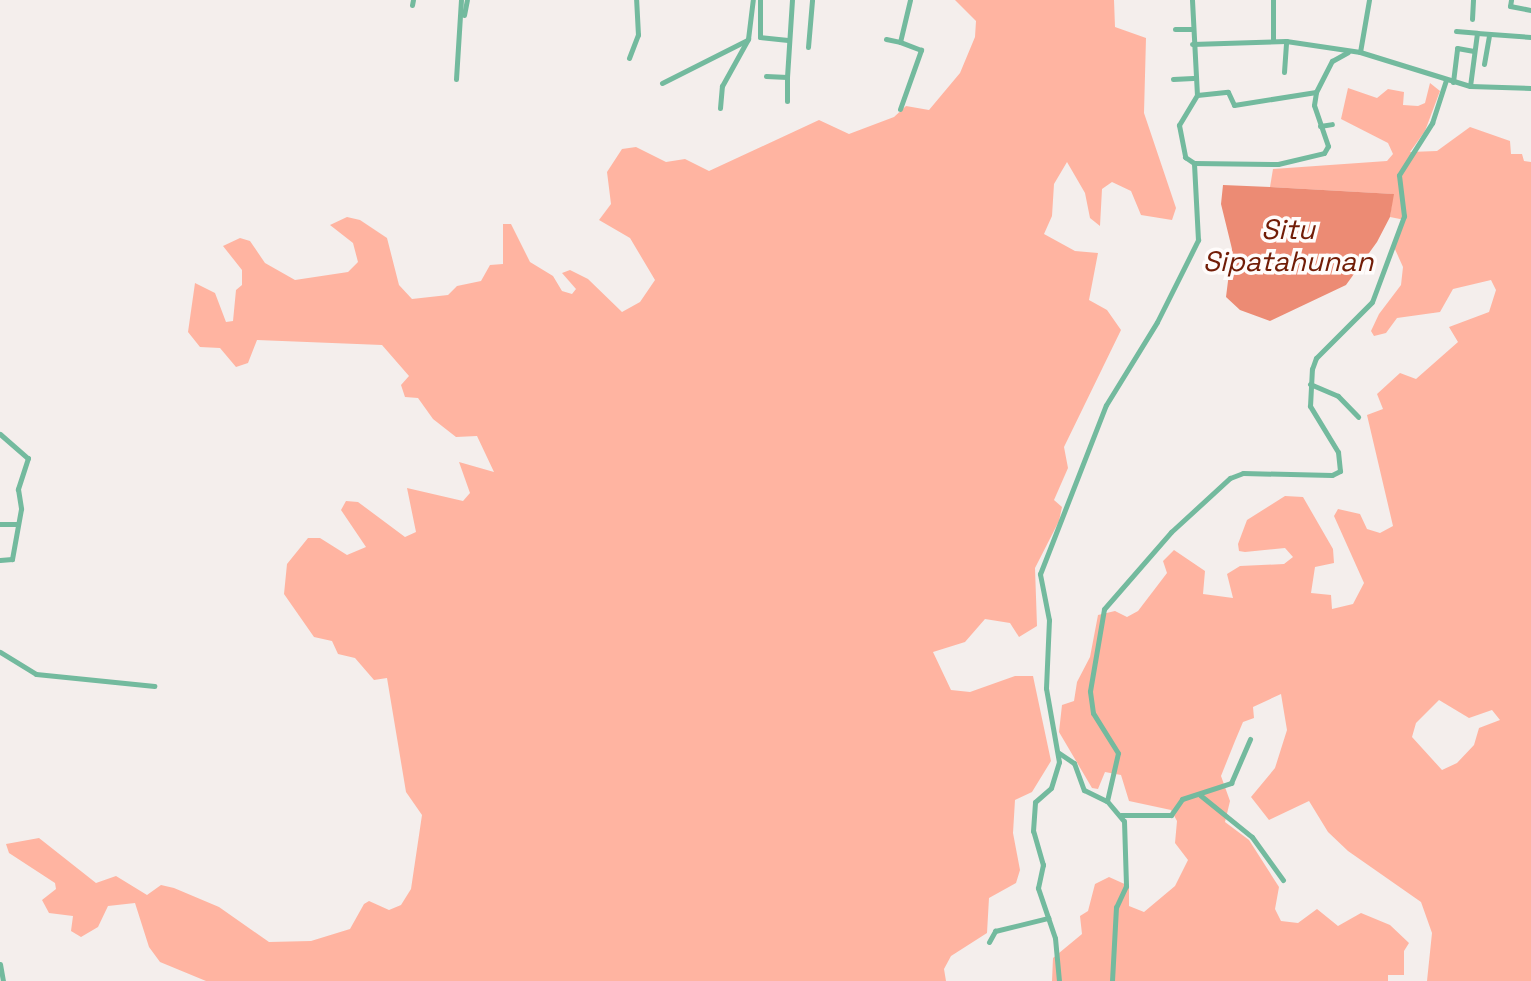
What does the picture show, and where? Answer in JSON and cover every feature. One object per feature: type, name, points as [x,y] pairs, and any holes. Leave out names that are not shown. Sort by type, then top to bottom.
[{"type":"street","points":[[456,79],[461,0]]},
{"type":"street","points":[[461,25],[467,0]]},
{"type":"street","points":[[629,58],[638,35],[636,0]]},
{"type":"street","points":[[720,108],[722,86],[748,39],[753,0]]},
{"type":"street","points":[[760,0],[760,37],[788,40]]},
{"type":"street","points":[[787,101],[792,0]]},
{"type":"street","points":[[808,47],[812,0]]},
{"type":"street","points":[[897,44],[910,0]]},
{"type":"street","points":[[1192,0],[1193,78],[1197,95],[1179,125],[1185,157],[1194,163],[1278,164],[1320,156],[1328,146],[1320,126],[1316,92],[1332,61],[1348,52]]},
{"type":"street","points":[[1273,0],[1273,41]]},
{"type":"street","points":[[1360,52],[1369,0]]},
{"type":"street","points":[[1472,19],[1473,0]]},
{"type":"street","points":[[1511,0],[1510,6],[1531,10]]},
{"type":"street","points":[[1175,29],[1191,29]]},
{"type":"street","points":[[1456,31],[1531,37]]},
{"type":"street","points":[[1470,86],[1477,33]]},
{"type":"street","points":[[1484,64],[1489,36]]},
{"type":"street","points":[[662,83],[748,39]]},
{"type":"street","points":[[886,39],[921,50],[900,109]]},
{"type":"street","points":[[1192,44],[1286,41],[1360,52],[1470,86],[1531,88]]},
{"type":"street","points":[[1284,72],[1286,41]]},
{"type":"street","points":[[1107,801],[1118,753],[1093,713],[1090,691],[1104,609],[1171,532],[1230,478],[1243,473],[1332,475],[1340,471],[1338,452],[1310,406],[1310,384],[1316,358],[1372,302],[1404,216],[1399,175],[1432,123],[1450,81],[1457,48],[1474,51]]},
{"type":"street","points":[[766,76],[787,77]]},
{"type":"street","points":[[1173,79],[1193,78]]},
{"type":"street","points":[[1197,95],[1228,92],[1234,105],[1316,92]]},
{"type":"street","points":[[1320,126],[1332,124]]},
{"type":"street","points":[[1059,981],[1048,918],[1038,888],[1044,868],[1033,809],[1051,788],[1059,753],[1046,688],[1049,620],[1040,574],[1106,405],[1157,322],[1198,240],[1194,163]]},
{"type":"street","points":[[1310,384],[1338,396],[1358,417]]},
{"type":"street","points":[[0,434],[28,458],[18,489],[12,559],[0,560]]},
{"type":"street","points":[[0,524],[17,524]]},
{"type":"street","points":[[0,652],[36,674],[154,686]]},
{"type":"street","points":[[1121,815],[1171,815],[1182,799],[1233,782],[1250,739]]},
{"type":"street","points":[[1059,753],[1074,763],[1084,790],[1107,801],[1121,815],[1126,886],[1116,907],[1112,981]]},
{"type":"street","points":[[1200,795],[1252,837],[1283,880]]},
{"type":"street","points":[[989,942],[995,931],[1048,918]]},
{"type":"street","points":[[0,964],[3,981]]},
{"type":"shaded area","points":[[955,0],[1114,0],[1115,27],[1146,38],[1144,113],[1176,208],[1172,220],[1141,215],[1131,191],[1112,182],[1102,189],[1100,226],[1090,218],[1085,193],[1067,162],[1054,184],[1052,216],[1044,234],[1075,251],[1098,253],[1089,300],[1107,310],[1121,330],[1064,447],[1068,468],[1054,500],[1062,507],[1059,521],[1035,568],[1037,626],[1019,637],[1010,623],[985,619],[965,642],[933,652],[951,690],[970,692],[1015,676],[1033,676],[1051,761],[1032,792],[1015,800],[1013,833],[1020,870],[1016,883],[989,898],[987,933],[951,956],[944,969],[946,981],[206,981],[160,962],[149,947],[135,903],[108,906],[98,927],[81,937],[71,931],[73,916],[49,913],[42,900],[56,889],[55,883],[9,853],[6,844],[39,838],[96,883],[116,876],[147,895],[161,885],[174,888],[219,907],[269,942],[311,941],[350,929],[364,904],[369,901],[389,910],[401,905],[411,889],[422,815],[406,792],[387,678],[374,680],[355,658],[338,654],[332,641],[314,637],[284,594],[287,564],[308,538],[320,538],[347,555],[366,547],[341,510],[346,501],[358,502],[405,537],[416,532],[407,488],[463,501],[470,493],[459,462],[494,472],[477,436],[456,437],[433,419],[418,398],[405,397],[401,385],[409,376],[382,345],[257,340],[248,363],[236,367],[220,348],[200,347],[188,332],[195,283],[215,293],[226,322],[233,321],[236,290],[242,285],[242,270],[223,246],[240,238],[250,241],[265,263],[295,280],[348,272],[358,262],[353,243],[330,225],[347,217],[360,220],[387,238],[399,285],[412,299],[448,295],[457,286],[481,281],[490,265],[503,264],[503,224],[511,224],[530,262],[553,276],[562,291],[572,294],[576,289],[562,273],[570,270],[588,279],[622,312],[640,302],[655,280],[630,238],[599,220],[611,204],[607,172],[622,149],[636,147],[666,162],[685,159],[709,171],[819,120],[849,134],[894,117],[906,106],[929,110],[960,73],[975,37],[976,21]]},
{"type":"shaded area","points":[[1430,83],[1440,91],[1425,131],[1410,152],[1437,151],[1470,127],[1510,141],[1511,154],[1522,154],[1524,161],[1531,162],[1531,981],[1427,981],[1432,933],[1421,902],[1348,851],[1328,832],[1309,801],[1269,820],[1251,797],[1275,768],[1287,730],[1281,694],[1253,707],[1254,718],[1243,722],[1221,776],[1230,801],[1225,822],[1249,840],[1279,887],[1275,909],[1281,921],[1298,923],[1317,909],[1338,926],[1361,913],[1390,925],[1409,943],[1404,951],[1404,975],[1388,975],[1388,981],[1052,981],[1053,958],[1082,934],[1080,916],[1088,911],[1095,884],[1109,877],[1129,886],[1129,906],[1144,912],[1175,886],[1188,860],[1175,843],[1177,821],[1171,810],[1129,801],[1121,775],[1105,772],[1098,789],[1092,788],[1059,732],[1062,705],[1074,701],[1077,682],[1090,657],[1098,615],[1115,611],[1127,617],[1138,611],[1167,573],[1163,561],[1174,550],[1205,571],[1203,594],[1233,598],[1227,574],[1240,566],[1284,564],[1293,557],[1285,548],[1245,552],[1239,551],[1238,544],[1247,520],[1285,496],[1303,497],[1333,549],[1334,563],[1315,567],[1311,593],[1331,595],[1332,609],[1353,604],[1364,583],[1334,516],[1338,509],[1360,514],[1367,529],[1380,533],[1393,526],[1367,415],[1383,409],[1377,394],[1400,373],[1416,379],[1458,342],[1449,327],[1489,312],[1496,290],[1491,280],[1453,289],[1440,312],[1397,318],[1386,333],[1374,336],[1371,331],[1379,314],[1401,285],[1403,267],[1394,247],[1405,220],[1390,217],[1393,194],[1270,187],[1273,169],[1387,161],[1393,154],[1388,143],[1341,119],[1348,88],[1377,98],[1388,89],[1404,92],[1403,105],[1425,103]],"holes":[[[1439,700],[1469,718],[1492,710],[1500,720],[1479,728],[1474,745],[1457,763],[1442,770],[1412,737],[1416,723]]]},
{"type":"water","name":"Situ Sipatahunan","points":[[1223,185],[1394,194],[1390,217],[1377,242],[1346,285],[1270,321],[1240,310],[1226,297],[1232,249],[1221,204]]}]
